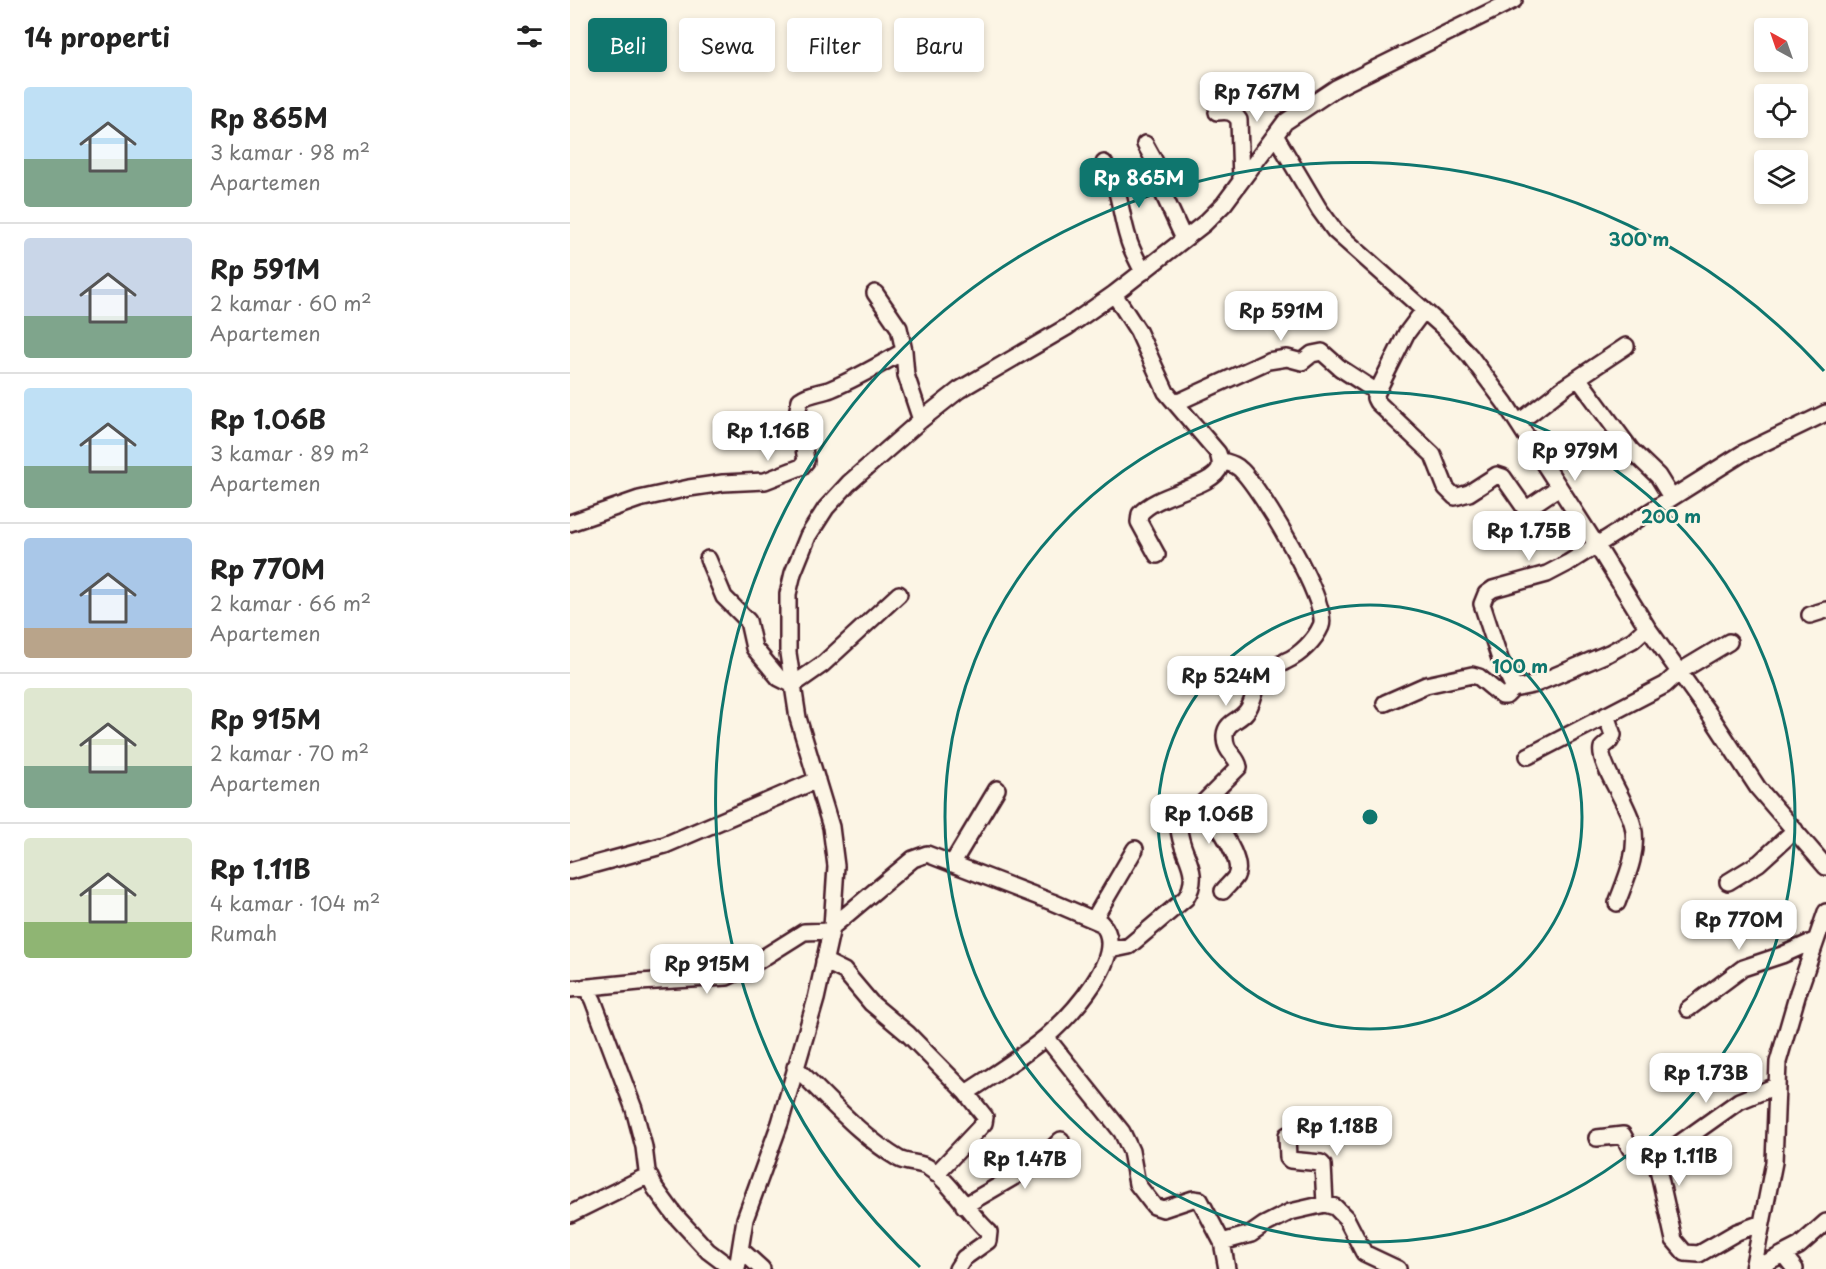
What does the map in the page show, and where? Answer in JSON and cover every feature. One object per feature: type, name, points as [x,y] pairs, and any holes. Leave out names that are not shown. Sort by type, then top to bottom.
[{"type":"street","points":[[737,1269],[745,1219],[780,1123],[816,999],[831,929],[836,866],[831,827],[798,718],[788,653],[788,594],[795,567],[808,536],[826,508],[849,483],[959,390],[1067,327],[1114,294],[1205,223],[1224,204],[1285,122],[1294,115],[1336,88],[1514,0]]},
{"type":"street","points":[[1217,112],[1230,111],[1239,120],[1241,180]]},
{"type":"street","points":[[1275,135],[1319,209],[1335,231],[1444,328],[1470,356],[1518,423],[1647,627],[1767,802],[1826,867]]},
{"type":"street","points":[[1145,144],[1155,162],[1162,191],[1184,239]]},
{"type":"street","points":[[1104,163],[1119,194],[1127,236],[1143,272]]},
{"type":"street","points":[[875,293],[899,328],[908,383],[921,420]]},
{"type":"street","points":[[1114,294],[1138,331],[1162,387],[1218,453],[1220,460],[1220,467],[1209,479],[1152,503],[1140,514],[1139,522],[1157,555]]},
{"type":"street","points":[[1424,310],[1406,334],[1377,392],[1375,398],[1377,402],[1433,455],[1446,488],[1455,497],[1460,497],[1492,477],[1500,475],[1524,507],[1531,506],[1559,487]]},
{"type":"street","points":[[1518,423],[1578,378],[1626,346]]},
{"type":"street","points":[[570,524],[639,500],[709,484],[765,481],[801,467],[806,461],[798,409],[800,400],[830,389],[904,351]]},
{"type":"street","points":[[1176,403],[1268,361],[1287,358],[1302,362],[1312,354],[1322,352],[1340,368],[1377,392]]},
{"type":"street","points":[[1578,378],[1630,450],[1658,476],[1671,497]]},
{"type":"street","points":[[1513,689],[1496,648],[1482,604],[1486,594],[1493,589],[1548,574],[1597,546],[1671,497],[1760,443],[1826,413]]},
{"type":"street","points":[[1110,950],[1129,946],[1186,898],[1192,888],[1193,878],[1179,828],[1182,822],[1239,767],[1226,747],[1227,727],[1248,710],[1257,682],[1264,673],[1298,654],[1322,625],[1322,612],[1293,548],[1259,490],[1240,468],[1220,460]]},
{"type":"street","points":[[708,559],[724,597],[748,621],[754,648],[779,678],[793,685]]},
{"type":"street","points":[[793,685],[823,664],[899,594]]},
{"type":"street","points":[[1810,615],[1826,610]]},
{"type":"street","points":[[1385,703],[1426,685],[1472,675],[1479,676],[1502,696],[1506,696],[1513,689],[1533,685],[1609,653],[1632,640],[1647,627]]},
{"type":"street","points":[[1528,756],[1665,685],[1679,672],[1729,642]]},
{"type":"street","points":[[1606,715],[1613,735],[1602,748],[1601,759],[1626,804],[1634,827],[1634,850],[1617,903]]},
{"type":"street","points":[[570,871],[665,845],[817,780]]},
{"type":"street","points":[[952,864],[997,789]]},
{"type":"street","points":[[1204,802],[1235,855],[1238,867],[1236,876],[1223,891]]},
{"type":"street","points":[[1728,882],[1759,863],[1795,831]]},
{"type":"street","points":[[1094,919],[1135,849]]},
{"type":"street","points":[[570,989],[727,977],[750,966],[804,932],[831,929],[913,859],[927,854],[1094,919],[1107,929],[1110,950],[1100,975],[1059,1025],[1046,1037],[966,1093]]},
{"type":"street","points":[[1754,1269],[1774,1162],[1778,1062],[1798,993],[1826,912]]},
{"type":"street","points":[[1688,1009],[1743,968],[1782,955],[1816,940]]},
{"type":"street","points":[[824,961],[844,972],[872,1003],[908,1034],[966,1093],[985,1118],[984,1124],[936,1174]]},
{"type":"street","points":[[586,987],[634,1109],[649,1175],[655,1188],[674,1214],[708,1251],[732,1269]]},
{"type":"street","points":[[1046,1037],[1122,1132],[1131,1151],[1137,1184],[1154,1206],[1163,1209],[1197,1199],[1203,1205],[1222,1242],[1227,1269]]},
{"type":"street","points":[[795,1068],[869,1138],[901,1160],[928,1167],[988,1232],[990,1237],[986,1244],[964,1258],[957,1269]]},
{"type":"street","points":[[1656,1160],[1739,1101],[1776,1086]]},
{"type":"street","points":[[1287,1136],[1290,1160],[1317,1162],[1323,1165],[1325,1204]]},
{"type":"street","points":[[1598,1138],[1623,1136],[1630,1148],[1649,1149],[1656,1160],[1674,1240],[1684,1253],[1699,1254],[1737,1232],[1762,1223]]},
{"type":"street","points":[[964,1206],[1036,1164],[1061,1140]]},
{"type":"street","points":[[570,1214],[649,1175]]},
{"type":"street","points":[[1222,1242],[1251,1234],[1290,1212],[1325,1204],[1335,1207],[1346,1218],[1364,1253],[1398,1269]]},
{"type":"street","points":[[1754,1269],[1803,1243],[1826,1223]]},
{"type":"street","points":[[740,1249],[762,1269]]},
{"type":"street","points":[[1783,1254],[1796,1269]]}]
